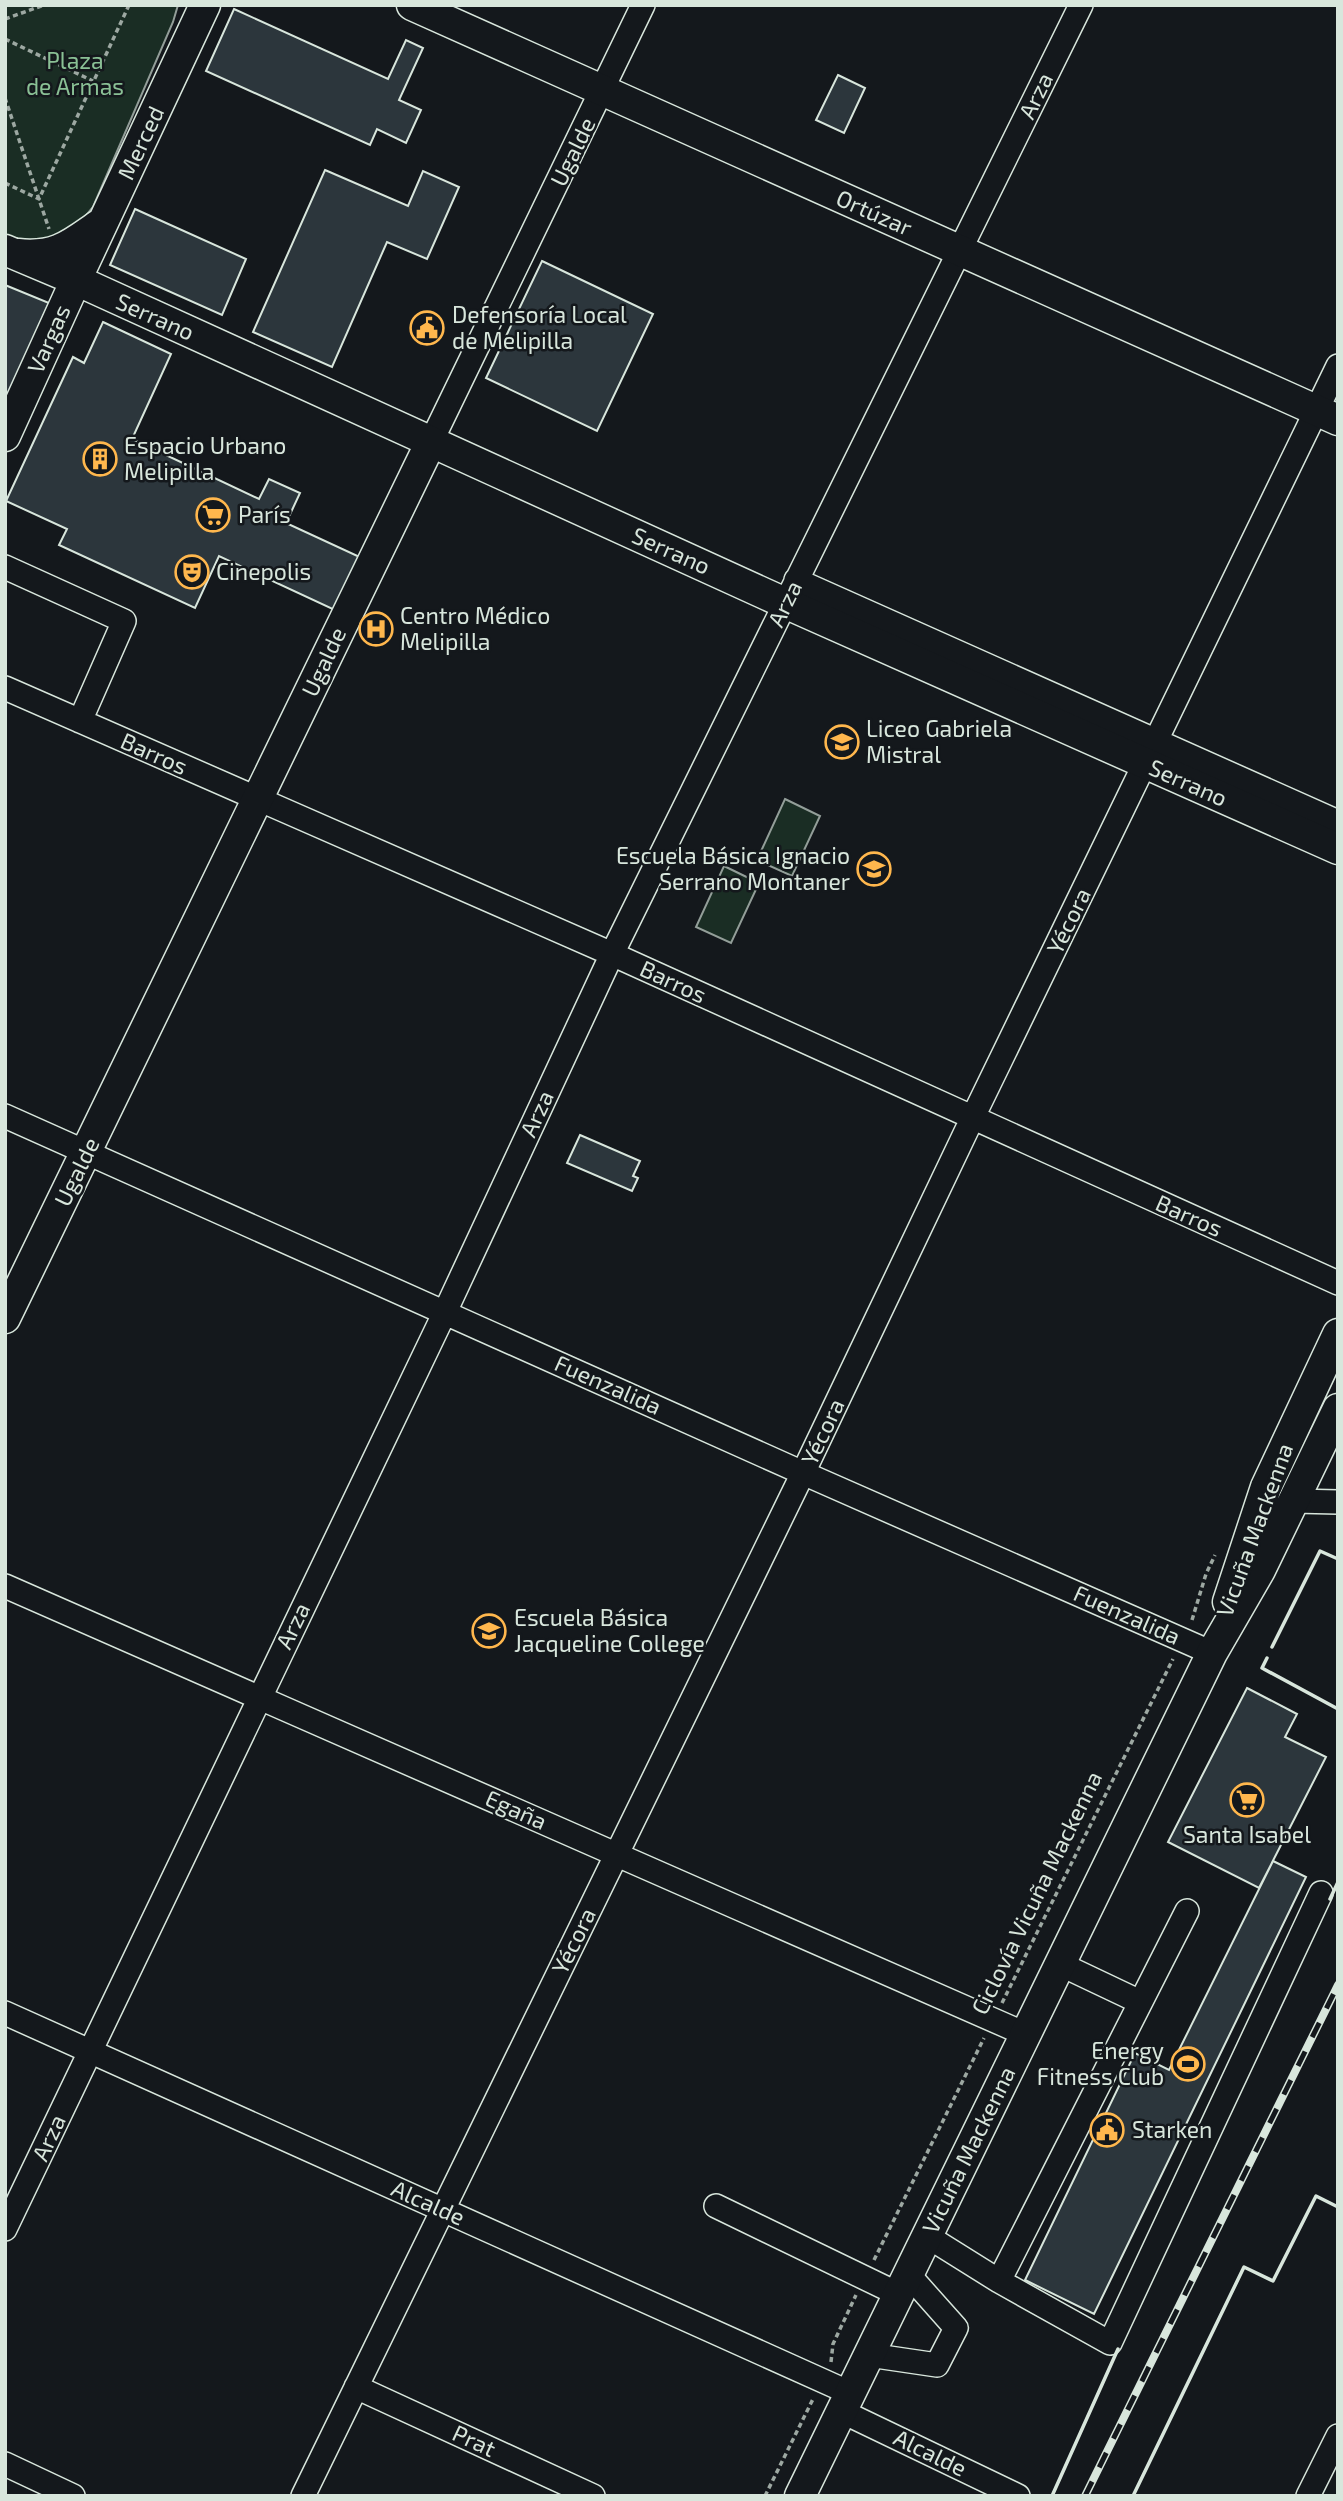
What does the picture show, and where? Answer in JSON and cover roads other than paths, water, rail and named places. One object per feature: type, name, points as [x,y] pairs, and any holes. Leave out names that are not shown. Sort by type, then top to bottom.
[{"type":"main road","name":"Ortúzar","points":[[412,5],[1327,415]]},
{"type":"main road","name":"Merced","points":[[76,280],[202,9]]},
{"type":"main road","points":[[7,251],[31,255],[55,252],[80,239],[104,221]]},
{"type":"main road","name":"Serrano","points":[[7,251],[431,442],[791,592],[1151,752],[1338,849]]},
{"type":"main road","name":"Vargas","points":[[5,436],[76,280]]},
{"type":"main road","name":"Ugalde","points":[[5,1318],[15,1280],[87,1153],[431,442]]},
{"type":"main road","name":"Vicuña Mackenna","points":[[1212,1653],[1266,1487],[1338,1334]]},
{"type":"main road","name":"Vicuña Mackenna","points":[[800,2496],[1212,1653],[1260,1570],[1338,1409]]},
{"type":"street","name":"Ugalde","points":[[431,442],[643,5]]},
{"type":"street","name":"Arza","points":[[5,2229],[445,1312],[612,954],[1081,5]]},
{"type":"street","name":"Yécora","points":[[303,2496],[803,1474],[1151,752],[1327,415],[1338,366]]},
{"type":"street","points":[[5,568],[124,621],[80,721]]},
{"type":"street","name":"Barros","points":[[5,688],[612,954],[1338,1283]]},
{"type":"street","name":"Serrano","points":[[1151,752],[1338,822]]},
{"type":"street","name":"Fuenzalida","points":[[5,1116],[803,1474],[1212,1653]]},
{"type":"street","points":[[1294,1501],[1338,1502]]},
{"type":"street","name":"Egaña","points":[[5,1586],[1026,2034]]},
{"type":"street","points":[[927,2236],[999,2281],[1110,2343],[1321,1894]]},
{"type":"street","points":[[999,2281],[1186,1911]]},
{"type":"street","points":[[1060,1964],[1140,2002]]},
{"type":"street","name":"Alcalde","points":[[5,2013],[822,2380],[842,2409],[981,2496]]},
{"type":"street","points":[[716,2206],[864,2278],[903,2284],[956,2328],[937,2365],[869,2355]]},
{"type":"street","name":"Prat","points":[[356,2387],[593,2496]]},
{"type":"street","name":"Alcalde","points":[[842,2409],[1018,2496]]},
{"type":"street","points":[[1308,2496],[1338,2436]]},
{"type":"street","points":[[5,2464],[73,2496]]},
{"type":"railway","points":[[1085,2496],[1338,1985]]},
{"type":"place","name":"Defensoría Local de Melipilla","points":[[427,328]]},
{"type":"place","name":"Espacio Urbano Melipilla","points":[[100,459]]},
{"type":"place","name":"París","points":[[213,515]]},
{"type":"place","name":"Cinepolis","points":[[192,572]]},
{"type":"place","name":"Centro Médico Melipilla","points":[[376,629]]},
{"type":"place","name":"Liceo Gabriela Mistral","points":[[842,742]]},
{"type":"place","name":"Escuela Básica Ignacio Serrano Montaner","points":[[874,869]]},
{"type":"place","name":"Escuela Básica Jacqueline College","points":[[489,1631]]},
{"type":"place","name":"Santa Isabel","points":[[1247,1800]]},
{"type":"place","name":"Energy Fitness Club","points":[[1188,2064]]},
{"type":"place","name":"Starken","points":[[1107,2130]]},
{"type":"park label","name":"Plaza de Armas","points":[[75,74]]}]
